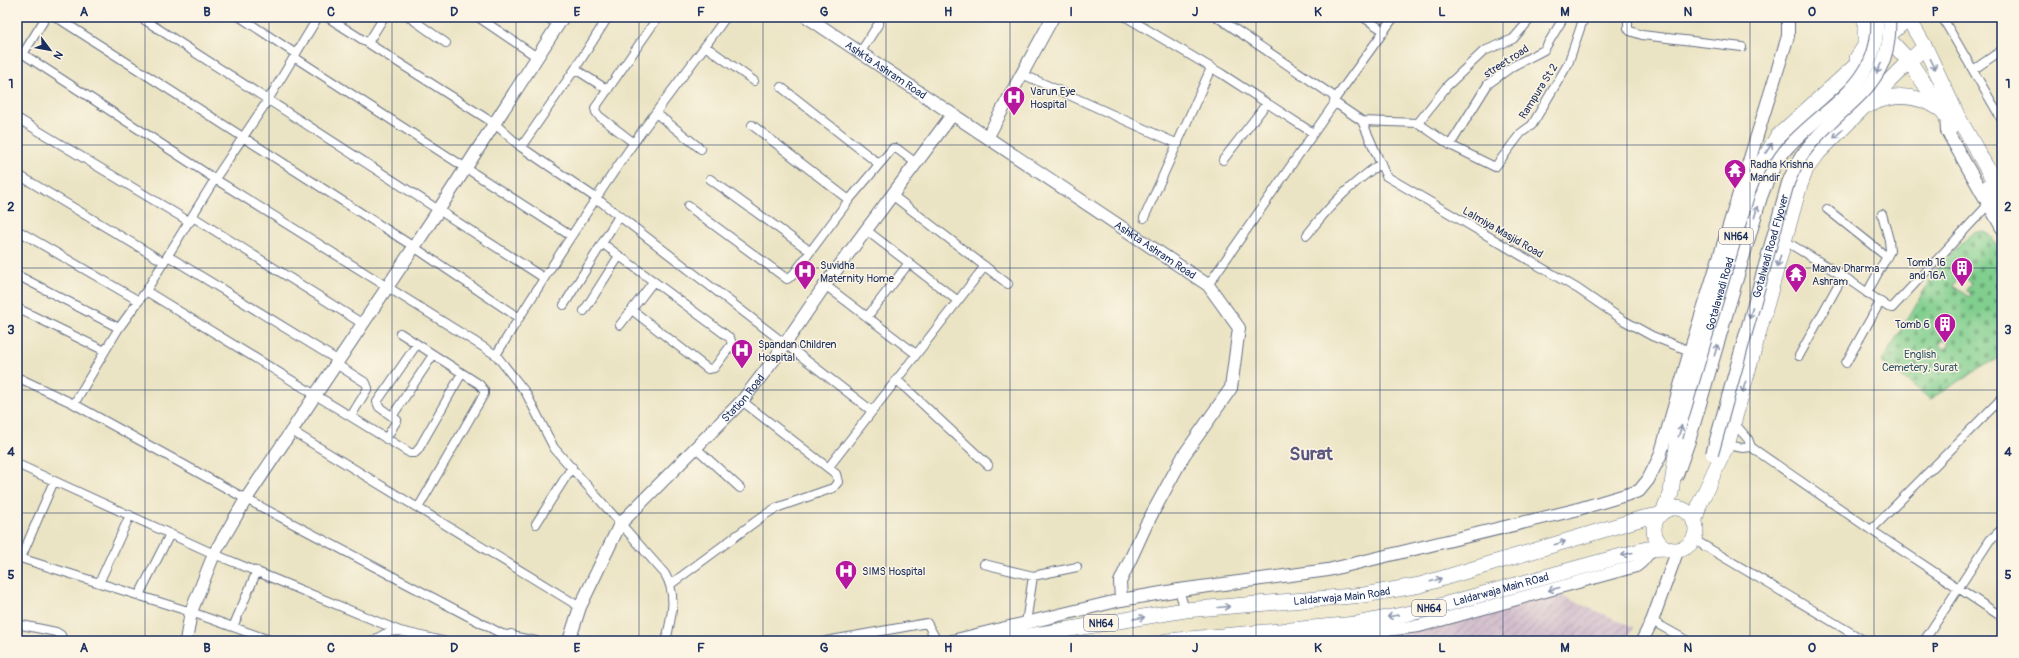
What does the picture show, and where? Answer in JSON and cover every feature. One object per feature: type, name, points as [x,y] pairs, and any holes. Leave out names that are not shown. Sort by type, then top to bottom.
[{"type":"highway","points":[[1848,73],[1865,46],[1866,17]]},
{"type":"highway","name":"Gotalawadi Road","points":[[1662,513],[1671,493],[1678,438],[1753,178],[1777,137],[1907,18]]},
{"type":"highway","name":"NH64","points":[[1907,18],[1925,47],[1952,115],[1995,208]]},
{"type":"highway","name":"NH64","points":[[1886,36],[1909,61],[1952,115]]},
{"type":"highway","points":[[1852,120],[1909,61],[1925,47]]},
{"type":"highway","points":[[1693,539],[1695,533],[1694,522],[1700,504],[1727,445],[1734,423],[1799,188],[1806,169],[1819,152],[1868,105],[1882,98],[1909,96],[1920,99],[1952,115]]},
{"type":"highway","name":"NH64","points":[[1962,134],[2002,195]]},
{"type":"highway","name":"NH64","points":[[1693,539],[1684,548],[1665,549],[1656,539],[1654,527],[1662,513],[1679,508],[1691,515],[1694,522]]},
{"type":"highway","name":"Laldarwaja Main Road","points":[[1019,628],[1185,610],[1364,595],[1420,585],[1662,513]]},
{"type":"highway","name":"Laldarwaja Main ROad","points":[[1167,641],[1356,624],[1421,611],[1665,549]]},
{"type":"highway","name":"NH64","points":[[998,641],[1019,628]]},
{"type":"street","points":[[46,17],[20,52],[215,179],[496,355],[526,393],[554,448],[665,574],[671,584],[673,609],[666,641]]},
{"type":"street","points":[[56,17],[414,247],[519,318]]},
{"type":"street","points":[[140,17],[438,211],[544,278]]},
{"type":"street","points":[[74,404],[119,328],[146,291],[215,179],[268,100],[318,17]]},
{"type":"street","points":[[327,17],[494,124],[521,147],[596,198],[872,411]]},
{"type":"street","points":[[368,43],[384,17]]},
{"type":"street","points":[[409,17],[446,43]]},
{"type":"street","points":[[478,17],[537,57]]},
{"type":"street","points":[[186,641],[191,612],[214,554],[246,499],[466,169],[560,21],[546,17]]},
{"type":"street","points":[[521,147],[575,70],[608,17]]},
{"type":"street","points":[[634,143],[596,112],[595,108],[658,17]]},
{"type":"street","points":[[496,355],[596,198],[634,143],[657,114],[726,17]]},
{"type":"street","name":"Ashkta Ashram Road","points":[[807,17],[952,114],[988,136],[1208,285],[1239,328],[1231,388],[1184,455],[1146,525],[1120,582],[1121,600]]},
{"type":"street","points":[[860,53],[879,23],[879,17]]},
{"type":"street","points":[[988,136],[1053,17]]},
{"type":"street","points":[[1126,17],[1268,103],[1313,133]]},
{"type":"street","points":[[1217,17],[1332,95],[1335,101],[1362,121],[1418,123]]},
{"type":"street","points":[[1363,17],[1384,31]]},
{"type":"street","points":[[1208,285],[1394,17]]},
{"type":"street","name":"street road","points":[[1418,123],[1447,86],[1484,51],[1513,39],[1532,17]]},
{"type":"street","name":"street road","points":[[1450,145],[1488,84],[1513,66],[1544,50],[1564,17]]},
{"type":"street","name":"Rampura St 2","points":[[1418,123],[1450,145],[1496,167],[1521,133],[1532,126],[1564,71],[1584,17]]},
{"type":"street","points":[[1628,17],[1628,28],[1630,31],[1642,35],[1742,47]]},
{"type":"street","points":[[952,641],[1019,628],[1121,600],[1178,590],[1328,570],[1575,510],[1639,491],[1648,480],[1660,456],[1690,352],[1788,36],[1788,17]]},
{"type":"street","points":[[1876,17],[1886,36]]},
{"type":"street","name":"Gotalwadi Road Flyover","points":[[1671,493],[1689,441],[1761,197],[1769,177],[1788,147],[1859,81],[1869,66],[1875,50],[1876,17]]},
{"type":"street","name":"Gotalwadi Road Flyover","points":[[1700,504],[1712,454],[1788,183],[1795,166],[1805,150],[1854,102],[1872,81],[1879,70],[1887,49],[1889,17]]},
{"type":"street","points":[[244,18],[295,56],[466,169],[571,236]]},
{"type":"street","points":[[1945,18],[2002,120]]},
{"type":"street","points":[[705,46],[754,81]]},
{"type":"street","points":[[1973,70],[2002,50]]},
{"type":"street","points":[[1144,218],[1211,68]]},
{"type":"street","points":[[575,70],[608,90]]},
{"type":"street","points":[[1022,74],[1178,144]]},
{"type":"street","points":[[782,87],[879,164]]},
{"type":"street","points":[[1993,104],[2002,102]]},
{"type":"street","points":[[1224,160],[1268,103]]},
{"type":"street","points":[[657,114],[701,149]]},
{"type":"street","name":"Station Road","points":[[569,641],[580,607],[620,524],[742,401],[825,285],[952,114]]},
{"type":"street","points":[[2002,181],[1971,130],[1952,115],[1947,131],[1995,208],[2002,228]]},
{"type":"street","points":[[17,118],[191,219],[363,324]]},
{"type":"street","name":"Lalmiya Masjid Road","points":[[1362,121],[1386,176],[1578,289],[1623,320],[1652,336],[1690,352]]},
{"type":"street","points":[[752,125],[850,200]]},
{"type":"street","points":[[688,206],[784,278],[790,278],[850,200],[894,147],[916,163]]},
{"type":"street","points":[[1307,235],[1329,206],[1359,179],[1381,163]]},
{"type":"street","points":[[17,174],[166,259],[337,362],[366,383],[368,388],[351,416]]},
{"type":"street","points":[[710,179],[810,251]]},
{"type":"street","points":[[892,195],[1008,284]]},
{"type":"street","points":[[1785,240],[1843,276],[1880,302],[1892,308],[1896,306],[1995,208]]},
{"type":"street","points":[[1827,209],[1887,257]]},
{"type":"street","points":[[1868,293],[1887,257],[1891,246],[1882,214]]},
{"type":"street","points":[[564,305],[619,216]]},
{"type":"street","points":[[17,230],[139,301]]},
{"type":"street","points":[[866,230],[958,301]]},
{"type":"street","points":[[602,243],[730,338],[731,346],[714,368],[708,369],[632,310]]},
{"type":"street","points":[[584,311],[619,256]]},
{"type":"street","points":[[867,317],[908,263]]},
{"type":"street","points":[[828,468],[985,266]]},
{"type":"street","points":[[17,275],[119,328]]},
{"type":"street","points":[[1799,356],[1843,276]]},
{"type":"street","points":[[620,325],[653,282]]},
{"type":"street","points":[[825,285],[916,354]]},
{"type":"street","points":[[146,291],[248,355],[410,453],[415,453],[462,373]]},
{"type":"street","points":[[1846,363],[1880,302]]},
{"type":"street","points":[[17,308],[105,351]]},
{"type":"street","points":[[400,333],[462,373],[484,390],[484,394],[418,508]]},
{"type":"street","points":[[386,439],[397,423],[396,418],[379,407],[377,402],[417,344]]},
{"type":"street","points":[[393,415],[433,355]]},
{"type":"street","points":[[17,377],[74,404],[246,499],[502,634],[510,638],[536,641]]},
{"type":"street","points":[[897,380],[988,465]]},
{"type":"street","points":[[1871,530],[2002,398]]},
{"type":"street","points":[[671,584],[776,508],[833,488],[836,485],[838,477],[828,468],[742,401]]},
{"type":"street","points":[[1734,423],[1748,439],[1751,447],[1871,530],[2002,617]]},
{"type":"street","points":[[292,431],[580,607]]},
{"type":"street","points":[[1727,445],[1743,448],[1751,447]]},
{"type":"street","points":[[696,448],[740,488]]},
{"type":"street","points":[[17,464],[214,554],[400,631],[443,641]]},
{"type":"street","points":[[536,524],[572,467]]},
{"type":"street","points":[[54,481],[19,557],[191,612],[272,641]]},
{"type":"street","points":[[99,583],[130,515]]},
{"type":"street","points":[[1924,641],[1990,540],[2002,529]]},
{"type":"street","points":[[139,596],[170,534]]},
{"type":"street","points":[[1693,539],[1865,641]]},
{"type":"street","points":[[1642,641],[1652,621],[1665,549]]},
{"type":"street","points":[[1297,641],[1419,626],[1636,566],[1665,549]]},
{"type":"street","points":[[984,564],[1033,576],[1077,567]]},
{"type":"street","points":[[233,627],[257,571]]},
{"type":"street","points":[[1019,628],[1033,576]]},
{"type":"street","points":[[1178,590],[1185,610]]},
{"type":"street","points":[[1652,621],[1688,641]]},
{"type":"street","points":[[17,624],[56,632],[61,635],[62,641]]},
{"type":"street","points":[[826,641],[928,624],[937,641]]},
{"type":"street","points":[[372,641],[388,632],[400,631]]},
{"type":"shaded area","points":[[1555,593],[1633,627],[1626,641],[1351,641],[1352,638]]},
{"type":"green space","name":"English Cemetery, Surat","points":[[1984,231],[1991,236],[2002,253],[2002,311],[2000,310],[1997,314],[2002,317],[2002,355],[1930,399],[1882,362],[1938,267],[1972,233]],"holes":[[[1961,275],[1972,283],[1966,290],[1971,294],[1969,297],[1953,286]],[[1944,339],[1950,343],[1945,350],[1939,345]]]},
{"type":"place","name":"Varun Eye Hospital","points":[[1014,116]]},
{"type":"place","name":"Radha Krishna Mandir","points":[[1735,190]]},
{"type":"place","name":"Tomb 16 and 16A","points":[[1962,288]]},
{"type":"place","name":"Suvidha Maternity Home","points":[[805,290]]},
{"type":"place","name":"Manav Dharma Ashram","points":[[1796,294]]},
{"type":"place","name":"Tomb 6","points":[[1945,344]]},
{"type":"place","name":"Spandan Children Hospital","points":[[742,370]]},
{"type":"place","name":"SIMS Hospital","points":[[846,590]]},
{"type":"district","name":"Surat","points":[[1311,453]]}]
